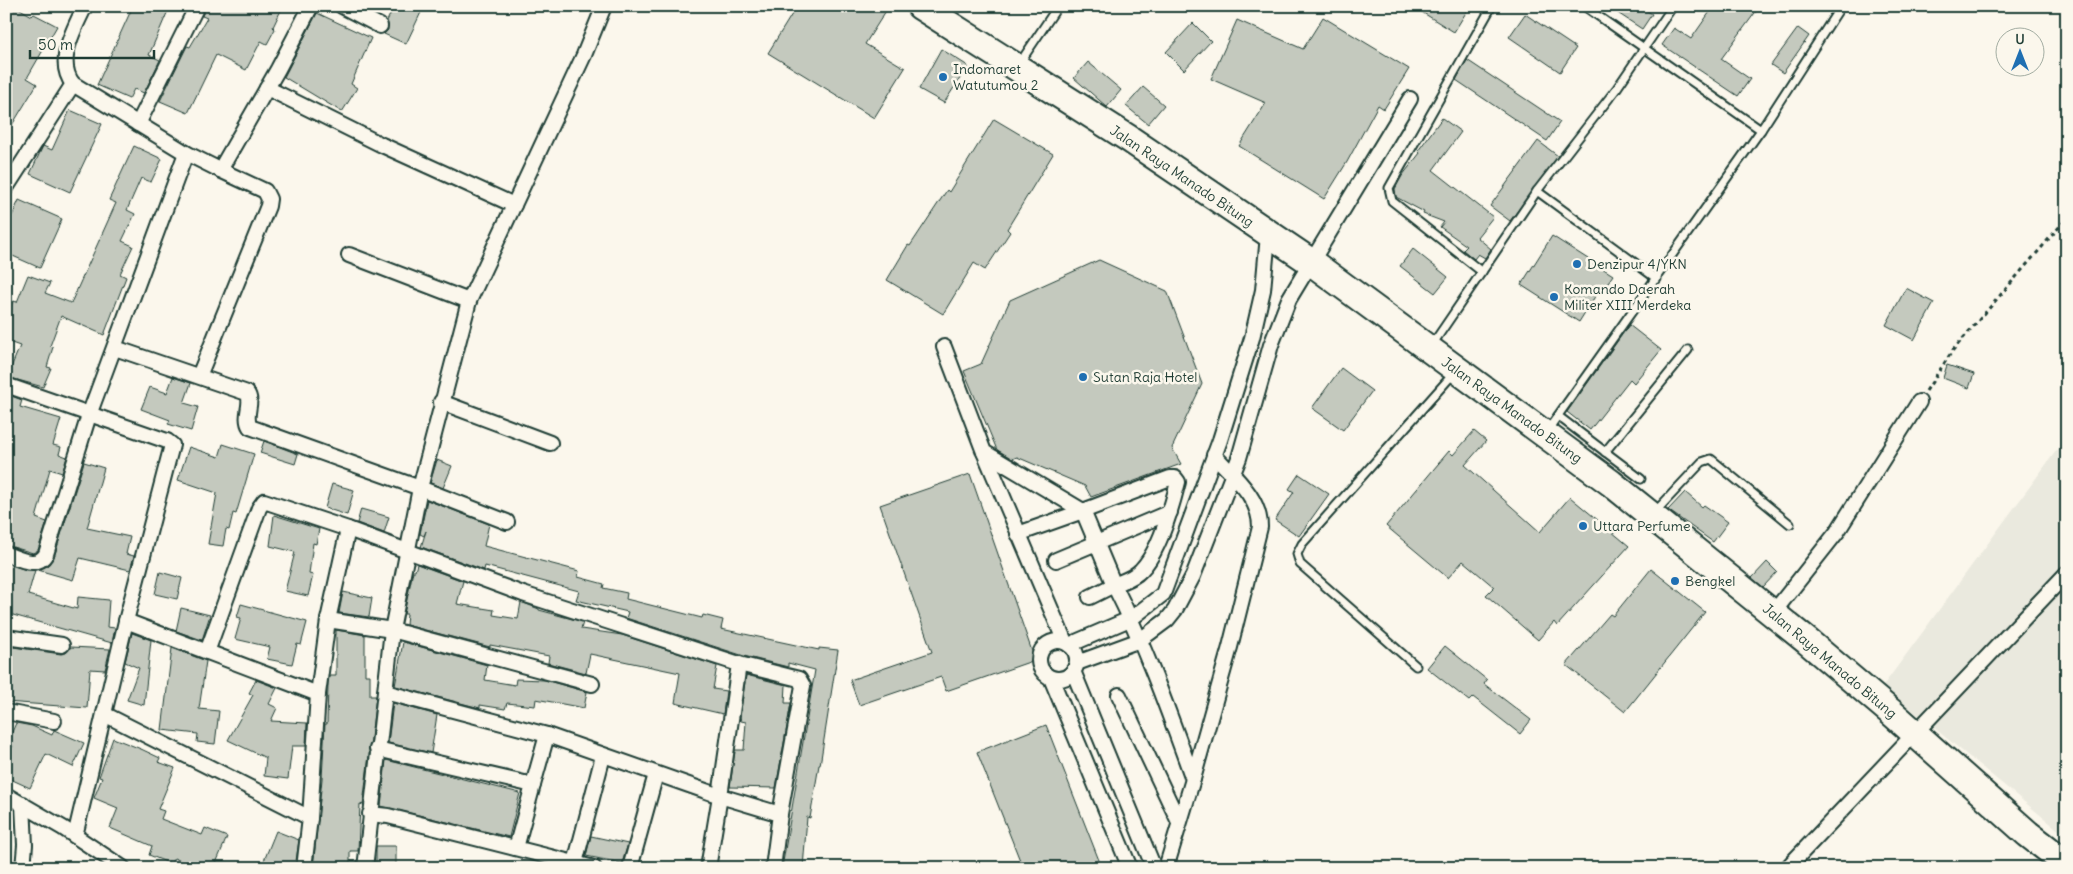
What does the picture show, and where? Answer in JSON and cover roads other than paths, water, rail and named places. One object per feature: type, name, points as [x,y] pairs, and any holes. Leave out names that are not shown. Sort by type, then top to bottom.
[{"type":"highway","name":"Jalan Raya Manado Bitung","points":[[920,6],[1128,138],[1268,235],[1311,262],[1457,369],[1551,425],[1651,516],[1774,613],[1914,732],[2028,834],[2067,864]]},
{"type":"street","points":[[85,6],[65,57],[66,76],[73,84],[186,153],[265,191],[269,199],[268,206],[199,376]]},
{"type":"street","points":[[138,124],[197,6]]},
{"type":"street","points":[[220,170],[311,6]]},
{"type":"street","points":[[342,6],[380,26]]},
{"type":"street","points":[[365,868],[392,630],[420,488],[469,301],[584,55],[604,6]]},
{"type":"street","points":[[6,188],[73,84]]},
{"type":"street","points":[[267,88],[382,145],[514,205]]},
{"type":"street","points":[[1268,235],[1263,290],[1252,338],[1214,455],[1163,594],[1132,618],[1067,643],[1056,641],[1048,643],[1042,649],[1039,657],[1040,666],[1044,673],[1051,678],[1059,679],[1075,667],[1140,640],[1167,620],[1175,610],[1193,576],[1239,458],[1271,345],[1289,298],[1410,99]]},
{"type":"street","points":[[6,554],[34,563],[40,562],[46,554],[89,415],[186,153]]},
{"type":"street","points":[[349,255],[469,301]]},
{"type":"street","points":[[944,347],[1018,534],[1067,643],[1076,654],[1075,667],[1154,868]]},
{"type":"street","points":[[115,348],[249,395],[247,420],[250,427],[420,488],[507,522]]},
{"type":"street","points":[[6,385],[172,445],[126,621],[75,836]]},
{"type":"street","points":[[441,402],[550,443]]},
{"type":"street","points":[[1774,613],[1837,532],[1918,402]]},
{"type":"street","points":[[984,452],[1083,510],[1114,585],[1132,618],[1193,779]]},
{"type":"street","points":[[1166,868],[1232,638],[1260,527],[1260,516],[1255,504],[1214,455]]},
{"type":"street","points":[[1018,534],[1173,478],[1178,482],[1170,512],[1142,570],[1090,597]]},
{"type":"street","points":[[207,652],[262,502],[266,502],[348,529],[523,594],[739,664],[799,678],[803,686],[780,814],[773,868]]},
{"type":"street","points":[[1056,560],[1097,545],[1170,512]]},
{"type":"street","points":[[304,868],[310,818],[318,694],[328,620],[348,529]]},
{"type":"street","points":[[1787,868],[1914,732],[2067,573]]},
{"type":"street","points":[[328,620],[392,630],[592,684]]},
{"type":"street","points":[[126,621],[318,694]]},
{"type":"street","points":[[6,637],[62,645]]},
{"type":"street","points":[[708,868],[739,664]]},
{"type":"street","points":[[1051,678],[1130,868]]},
{"type":"street","points":[[385,692],[547,735],[720,796],[780,814]]},
{"type":"street","points":[[1119,695],[1179,822]]},
{"type":"street","points":[[6,712],[54,721]]},
{"type":"street","points":[[104,714],[310,818]]},
{"type":"street","points":[[516,848],[547,735]]},
{"type":"street","points":[[377,749],[533,784]]},
{"type":"street","points":[[575,863],[603,756]]},
{"type":"street","points":[[630,868],[656,774]]},
{"type":"street","points":[[6,795],[75,836],[114,865]]},
{"type":"street","points":[[23,804],[25,845],[23,868]]},
{"type":"street","points":[[370,814],[388,816],[594,868]]},
{"type":"lane","points":[[1016,68],[1058,6]]},
{"type":"lane","points":[[1482,272],[1392,200],[1389,188],[1492,6]]},
{"type":"lane","points":[[1584,6],[1644,50],[1761,130]]},
{"type":"lane","points":[[1429,349],[1538,192],[1644,50],[1673,6]]},
{"type":"lane","points":[[1640,479],[1605,452],[1551,425],[1761,130],[1841,6]]},
{"type":"lane","points":[[1538,192],[1656,278]]},
{"type":"lane","points":[[1605,452],[1688,350]]},
{"type":"lane","points":[[1416,666],[1300,564],[1297,554],[1302,544],[1457,369]]},
{"type":"lane","points":[[1651,516],[1702,462],[1711,459],[1790,524]]},
{"type":"place","name":"Indomaret Watutumou 2","points":[[943,77]]},
{"type":"place","name":"Denzipur 4/YKN","points":[[1577,264]]},
{"type":"place","name":"Komando Daerah Militer XIII Merdeka","points":[[1554,297]]},
{"type":"place","name":"Sutan Raja Hotel","points":[[1083,377]]},
{"type":"place","name":"Uttara Perfume","points":[[1583,526]]},
{"type":"place","name":"Bengkel","points":[[1675,581]]}]
